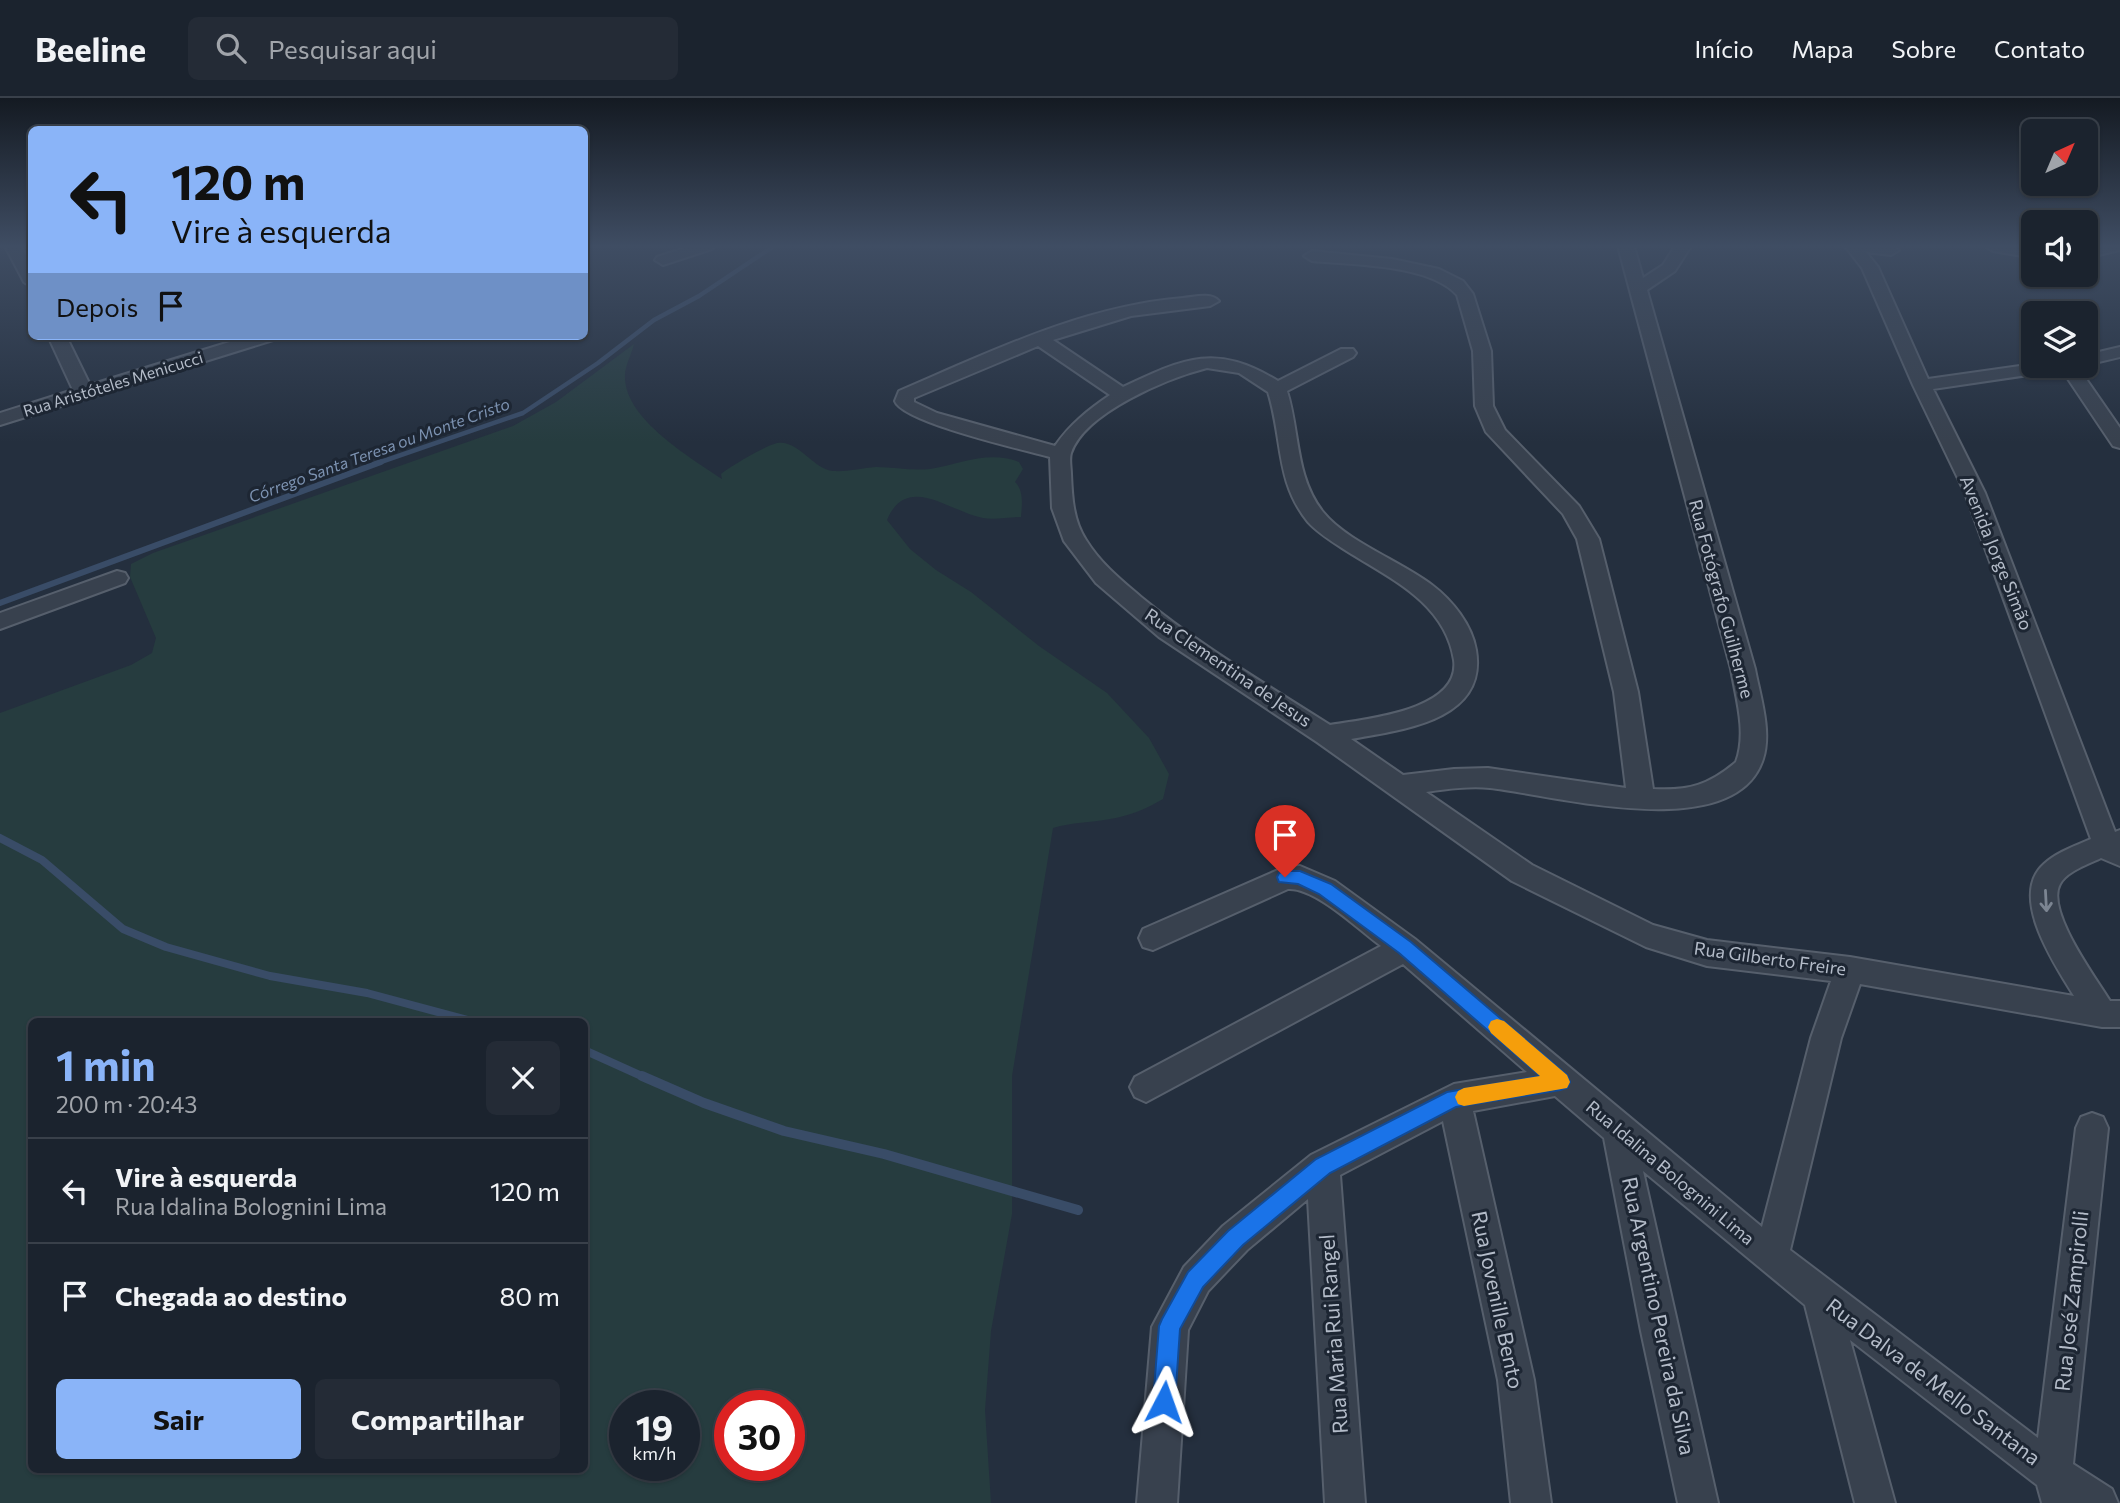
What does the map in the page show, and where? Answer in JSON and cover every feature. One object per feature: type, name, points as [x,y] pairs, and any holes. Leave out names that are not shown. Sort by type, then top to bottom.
[{"type":"street","points":[[1130,312],[1039,338],[906,395],[905,405],[930,417],[1060,454],[1073,434],[1089,418],[1122,395],[1170,372],[1207,363],[1230,365],[1245,369],[1277,389],[1347,353]]},
{"type":"street","points":[[1470,312],[1482,351],[1484,406],[1496,432],[1572,511],[1588,539],[1626,692],[1641,799]]},
{"type":"street","name":"Rua Fotógrafo Guilherme","points":[[1398,786],[1457,778],[1490,778],[1582,794],[1641,799],[1693,798],[1720,789],[1746,768],[1754,740],[1743,669],[1690,485],[1645,312]]},
{"type":"street","name":"Avenida Jorge Simão","points":[[1890,312],[1975,493],[2116,847],[2062,865],[2047,879],[2042,900],[2049,923],[2111,1014]]},
{"type":"street","points":[[1039,338],[1122,395]]},
{"type":"street","points":[[59,340],[84,393]]},
{"type":"street","name":"Rua Aristóteles Menicucci","points":[[0,419],[235,341]]},
{"type":"street","points":[[2098,357],[2120,352]]},
{"type":"street","points":[[1922,385],[2021,371]]},
{"type":"street","points":[[2076,378],[2120,442]]},
{"type":"street","name":"Rua Clementina de Jesus","points":[[1060,454],[1062,508],[1075,541],[1104,578],[1167,631],[1326,735],[1415,718],[1442,704],[1461,687],[1466,668],[1464,642],[1447,611],[1425,591],[1340,537],[1317,519],[1299,493],[1292,471],[1285,415],[1277,389]]},
{"type":"street","points":[[0,621],[117,579]]},
{"type":"street","name":"Rua Gilberto Freire","points":[[1326,735],[1522,873],[1647,935],[1707,953],[1850,970],[2111,1014]]},
{"type":"street","name":"Rua Idalina Bolognini Lima","points":[[1153,938],[1285,877],[1300,877],[1325,889],[1405,948],[1560,1082],[1771,1257]]},
{"type":"street","points":[[1146,1087],[1405,948]]},
{"type":"street","points":[[1771,1257],[1826,1038],[1850,970]]},
{"type":"street","points":[[1157,1503],[1170,1326],[1196,1279],[1235,1238],[1323,1166],[1454,1099],[1560,1082]]},
{"type":"street","name":"Rua Jovenille Bento","points":[[1454,1099],[1516,1380],[1531,1503]]},
{"type":"street","name":"Rua Argentino Pereira da Silva","points":[[1618,1128],[1659,1331],[1698,1503]]},
{"type":"street","name":"Rua José Zampirolli","points":[[2058,1488],[2092,1128]]},
{"type":"street","name":"Rua Maria Rui Rangel","points":[[1323,1166],[1345,1503]]},
{"type":"street","name":"Rua Dalva de Mello Santana","points":[[1771,1257],[2058,1488],[2097,1503]]},
{"type":"street","points":[[1820,1296],[1875,1503]]},
{"type":"street","points":[[2097,1503],[2120,1493]]},
{"type":"green space","points":[[634,344],[625,375],[627,391],[635,406],[661,435],[722,479],[721,474],[732,466],[777,443],[792,445],[819,465],[833,471],[876,467],[930,469],[997,457],[1019,462],[1023,469],[1015,482],[1021,494],[1021,517],[983,518],[943,503],[917,497],[906,499],[896,506],[887,520],[910,549],[936,570],[971,592],[1039,646],[1107,693],[1149,738],[1169,774],[1163,799],[1144,809],[1117,818],[1053,828],[1012,1076],[1012,1214],[991,1331],[985,1410],[991,1503],[0,1503],[0,713],[131,665],[152,653],[156,638],[130,577],[131,564],[153,553],[513,426],[556,402]]},
{"type":"waterway","name":"Córrego Santa Teresa ou Monte Cristo","points":[[375,464],[523,413],[670,312]]},
{"type":"waterway","name":"Córrego Santa Teresa ou Monte Cristo","points":[[0,603],[381,462]]},
{"type":"waterway","points":[[0,838],[42,860],[123,929],[166,947],[270,976],[367,993],[460,1018]]},
{"type":"waterway","points":[[588,1052],[646,1078]]},
{"type":"waterway","points":[[642,1076],[704,1103],[784,1131],[884,1154],[1078,1210]]},
{"type":"slow traffic","points":[[1464,1097],[1560,1082],[1497,1027]]},
{"type":"route","points":[[1164,1402],[1170,1326],[1196,1279],[1235,1238],[1323,1166],[1454,1099],[1560,1082],[1405,948],[1312,881],[1300,877],[1285,877]]}]
